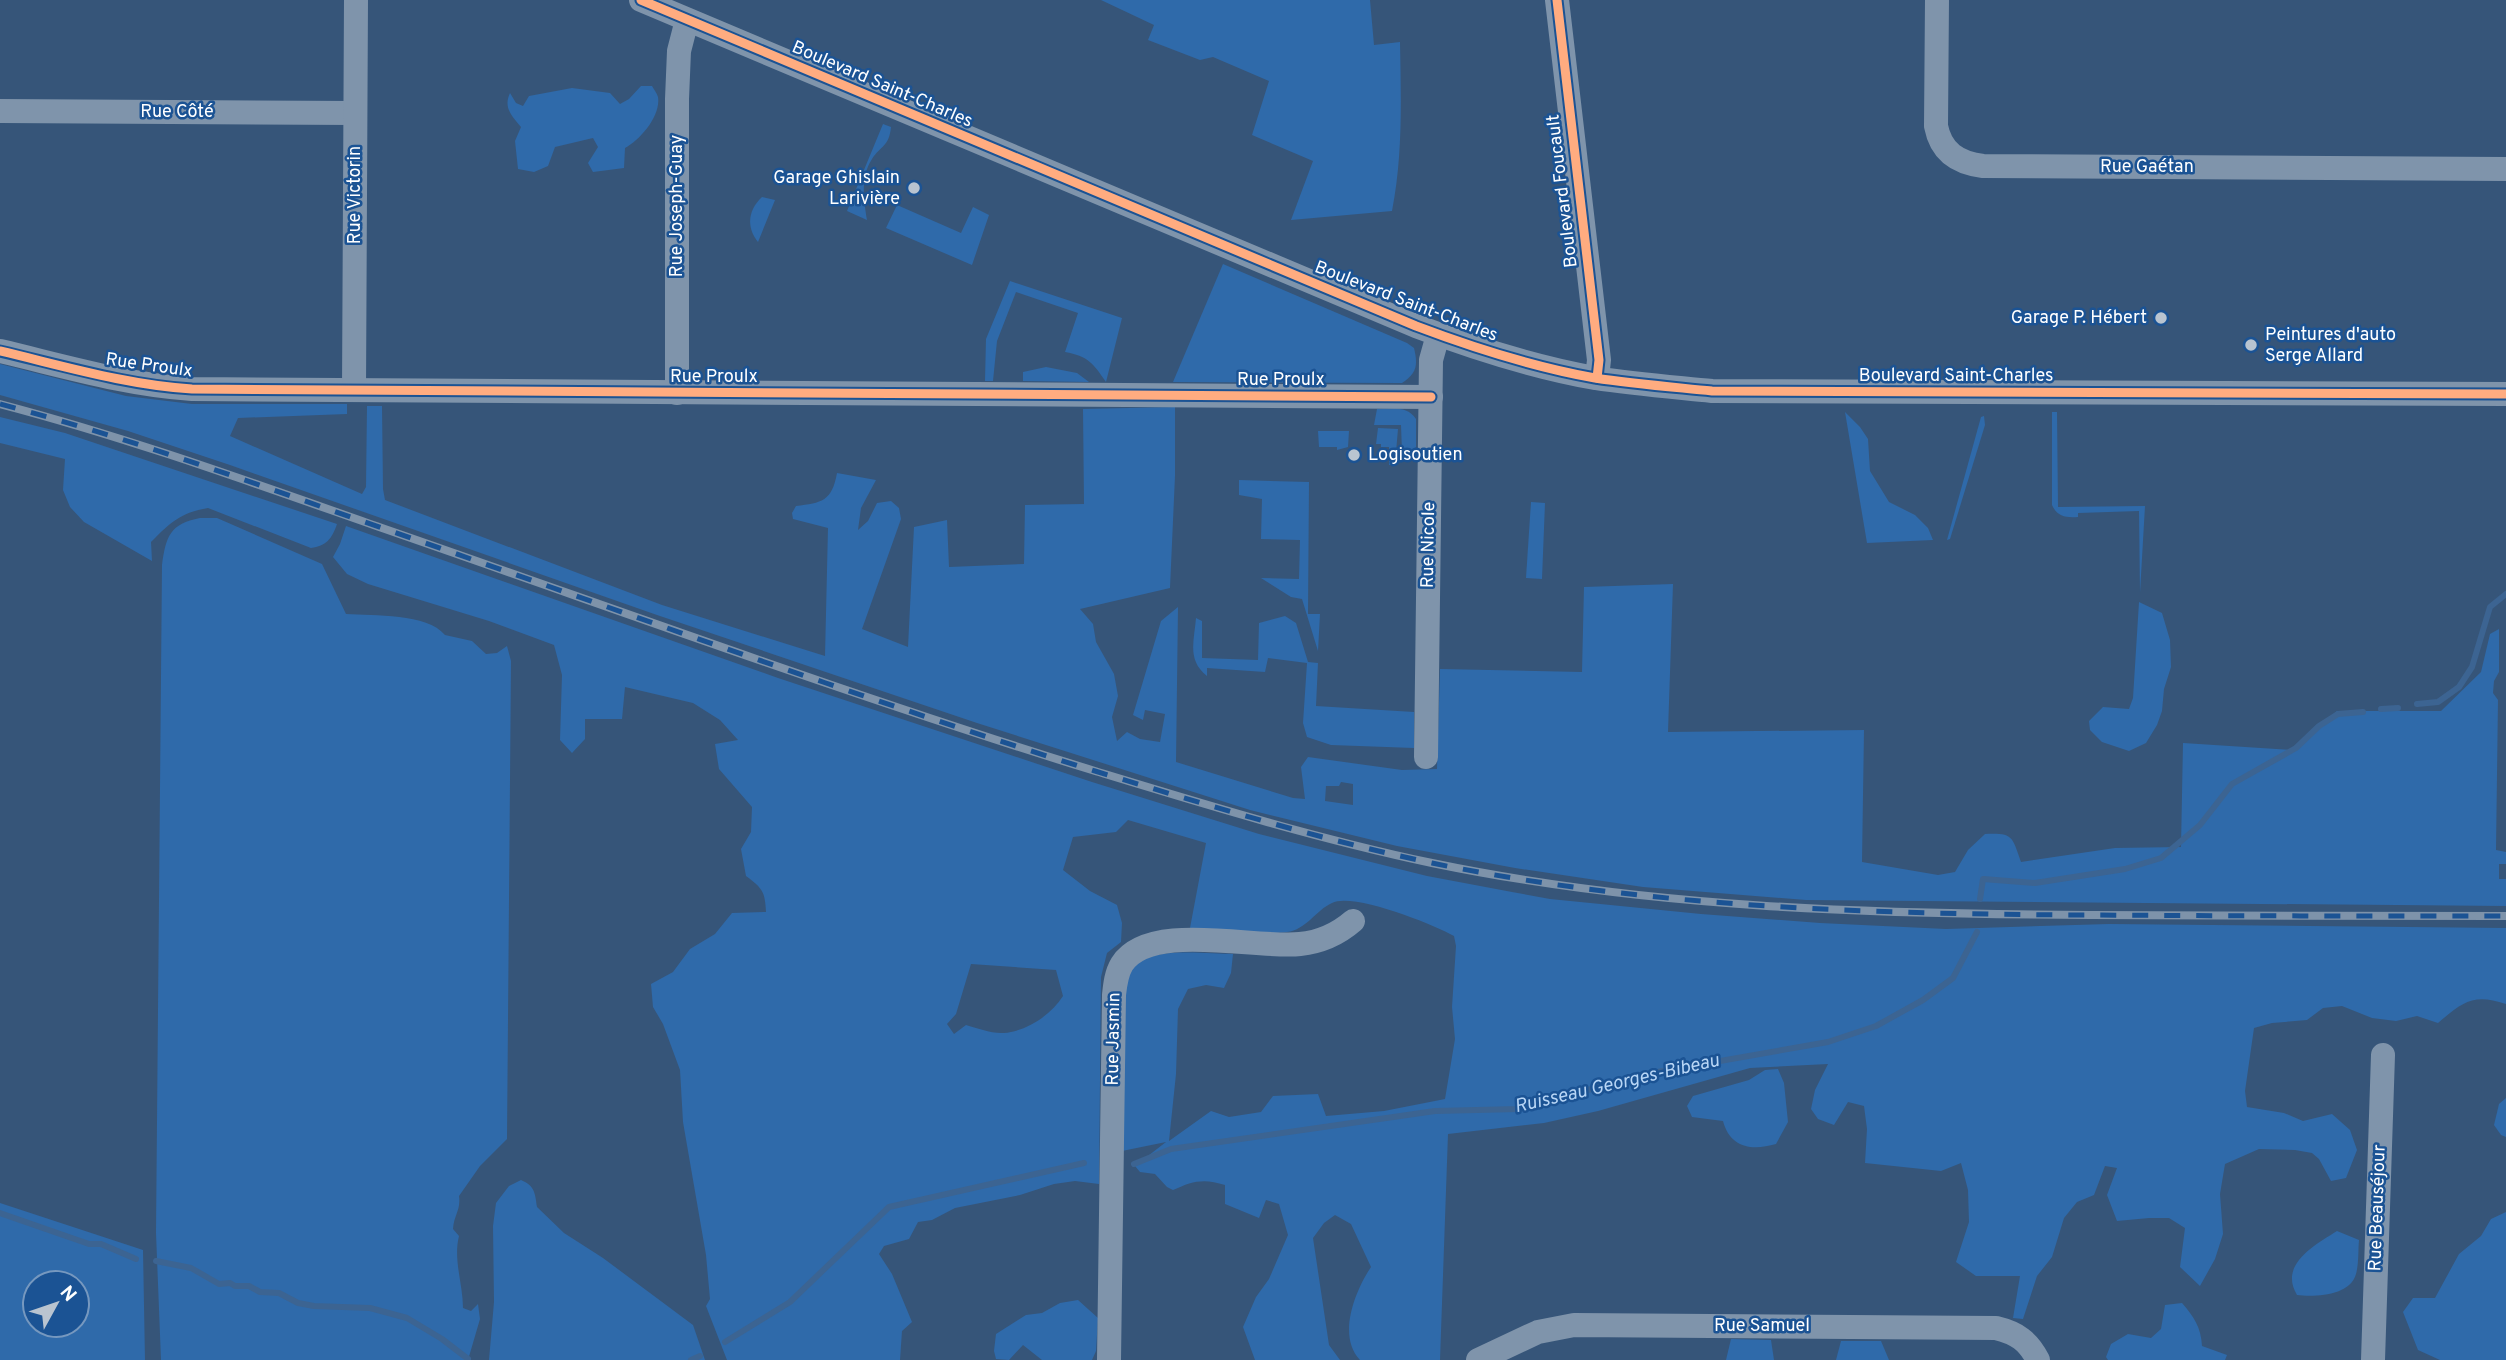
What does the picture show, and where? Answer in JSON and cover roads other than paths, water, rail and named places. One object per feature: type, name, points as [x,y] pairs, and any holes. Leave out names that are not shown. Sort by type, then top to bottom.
[{"type":"street","name":"Rue Victorin","points":[[354,390],[356,0]]},
{"type":"street","name":"Boulevard Saint-Charles","points":[[640,0],[1438,335],[1514,359],[1597,378],[1712,391],[2506,394]]},
{"type":"street","name":"Boulevard Foucault","points":[[1557,0],[1599,360],[1597,378]]},
{"type":"street","name":"Rue Gaétan","points":[[1937,0],[1936,126],[1946,150],[1952,157],[1964,163],[1997,167],[2506,169]]},
{"type":"street","name":"Rue Joseph-Guay","points":[[677,393],[677,99],[679,51],[687,20]]},
{"type":"street","name":"Rue Côté","points":[[0,111],[355,113]]},
{"type":"street","name":"Rue Nicole","points":[[1426,757],[1431,360],[1438,335]]},
{"type":"street","name":"Rue Proulx","points":[[0,351],[106,377],[173,388],[1431,397]]},
{"type":"street","name":"Rue Jasmin","points":[[1109,1360],[1114,995],[1116,978],[1123,963],[1136,951],[1166,941],[1185,939],[1302,944],[1333,936],[1353,921]]},
{"type":"street","name":"Rue Beauséjour","points":[[2373,1360],[2383,1055]]},
{"type":"street","name":"Rue Samuel","points":[[1478,1360],[1538,1332],[1574,1325],[1996,1328],[2011,1331],[2023,1338],[2038,1360]]},
{"type":"waterway","name":"Ruisseau Georges-Bibeau","points":[[2417,704],[2438,702],[2459,687],[2472,667],[2490,607],[2506,594]]},
{"type":"waterway","name":"Ruisseau Georges-Bibeau","points":[[2381,709],[2398,708]]},
{"type":"waterway","name":"Ruisseau Georges-Bibeau","points":[[1980,899],[1983,879],[2035,883],[2125,869],[2161,858],[2200,825],[2232,784],[2296,748],[2319,726],[2338,714],[2363,712]]},
{"type":"waterway","name":"Ruisseau Georges-Bibeau","points":[[1134,1164],[1171,1149],[1435,1111],[1519,1109],[1646,1074],[1828,1042],[1876,1026],[1923,1000],[1953,978],[1977,932]]},
{"type":"waterway","name":"Ruisseau Georges-Bibeau","points":[[725,1342],[790,1302],[889,1207],[1084,1163]]},
{"type":"waterway","points":[[0,1213],[89,1244],[101,1244],[136,1259]]},
{"type":"waterway","points":[[156,1261],[191,1268],[219,1284],[230,1283],[235,1286],[249,1286],[260,1292],[279,1293],[298,1303],[370,1308],[407,1318],[468,1359]]},
{"type":"waterway","name":"Ruisseau Georges-Bibeau","points":[[691,1360],[700,1356]]},
{"type":"railway","points":[[0,404],[192,462],[1005,743],[1263,821],[1432,863],[1595,890],[1760,906],[1925,913],[2506,916]]},
{"type":"place","name":"Garage Ghislain Larivière","points":[[914,188]]},
{"type":"place","name":"Garage P. Hébert","points":[[2161,318]]},
{"type":"place","name":"Peintures d'auto Serge Allard","points":[[2251,345]]},
{"type":"place","name":"Logisoutien","points":[[1354,455]]}]
